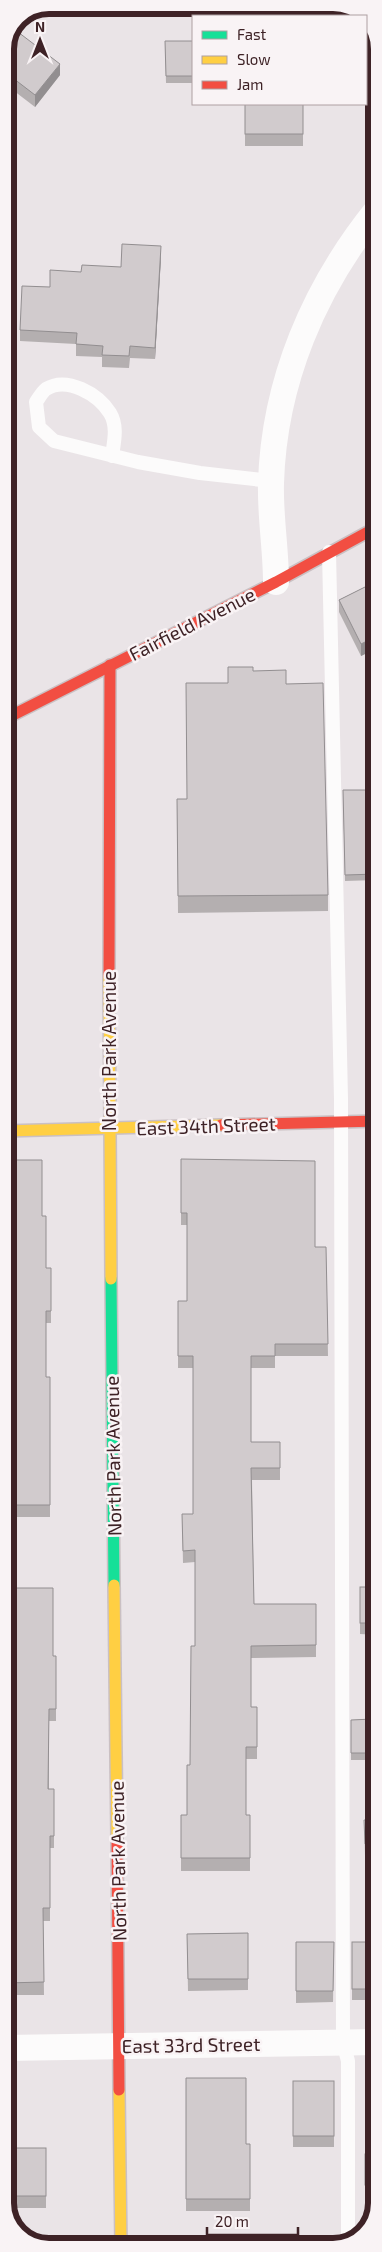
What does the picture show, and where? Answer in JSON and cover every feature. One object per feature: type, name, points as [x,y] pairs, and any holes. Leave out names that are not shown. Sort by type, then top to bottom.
[{"type":"street","points":[[276,582],[271,524],[271,481],[274,440],[282,399],[304,330],[336,266],[368,222]]},
{"type":"street","name":"Fairfield Avenue","points":[[14,714],[276,582],[368,532]]},
{"type":"street","name":"North Park Avenue","points":[[110,665],[109,1128],[121,2238]]},
{"type":"street","name":"East 34th Street","points":[[14,1131],[368,1121]]},
{"type":"street","name":"East 33rd Street","points":[[14,2048],[368,2042]]},
{"type":"lane","points":[[112,456],[115,429],[111,414],[101,403],[84,390],[66,384],[45,390],[36,402],[38,427],[54,441],[112,456],[200,474],[271,481]]},
{"type":"lane","points":[[329,552],[341,1121],[343,2042],[348,2061],[348,2235]]},
{"type":"building","points":[[252,14],[297,14],[297,15]]},
{"type":"building","points":[[18,32],[60,64],[35,95],[14,79],[14,42]]},
{"type":"building","points":[[165,41],[192,41],[192,76],[166,76]]},
{"type":"building","points":[[245,105],[303,105],[303,134],[245,134]]},
{"type":"building","points":[[122,244],[161,246],[155,348],[130,346],[129,356],[102,355],[103,346],[76,344],[77,333],[20,330],[22,286],[50,287],[50,270],[81,272],[82,265],[121,267]]},
{"type":"building","points":[[368,586],[368,640],[361,644],[339,600]]},
{"type":"building","points":[[228,667],[253,667],[253,671],[286,670],[286,684],[323,683],[328,895],[178,896],[177,799],[187,799],[186,683],[228,683]]},
{"type":"building","points":[[343,790],[368,790],[368,874],[345,875]]},
{"type":"building","points":[[181,1159],[315,1161],[315,1247],[326,1247],[328,1344],[275,1344],[275,1356],[251,1356],[251,1442],[280,1442],[280,1468],[251,1468],[254,1604],[316,1604],[316,1645],[251,1646],[251,1707],[257,1707],[257,1747],[246,1747],[246,1815],[250,1815],[250,1858],[181,1858],[181,1815],[187,1815],[187,1765],[190,1765],[191,1646],[195,1646],[195,1550],[183,1551],[182,1514],[193,1514],[193,1356],[178,1356],[178,1301],[187,1301],[187,1213],[181,1213]]},
{"type":"building","points":[[14,1160],[42,1160],[42,1216],[46,1216],[46,1268],[51,1268],[51,1311],[46,1311],[46,1377],[50,1377],[50,1505],[14,1505]]},
{"type":"building","points":[[360,1587],[368,1587],[368,1623],[360,1623]]},
{"type":"building","points":[[14,1588],[53,1588],[53,1656],[56,1656],[56,1709],[49,1709],[48,1789],[54,1789],[54,1836],[50,1836],[50,1908],[43,1908],[44,1982],[14,1983]]},
{"type":"building","points":[[368,1719],[368,1753],[351,1753],[351,1720]]},
{"type":"building","points":[[364,1820],[368,1820],[368,1844],[365,1844]]},
{"type":"building","points":[[248,1933],[248,1979],[188,1979],[187,1934]]},
{"type":"building","points":[[296,1942],[334,1942],[333,1991],[296,1991]]},
{"type":"building","points":[[352,1942],[368,1942],[368,1989],[352,1989]]},
{"type":"building","points":[[186,2078],[246,2078],[246,2144],[250,2144],[250,2199],[186,2199]]},
{"type":"building","points":[[293,2081],[334,2081],[334,2136],[293,2136]]},
{"type":"building","points":[[14,2148],[46,2148],[46,2196],[14,2196]]},
{"type":"building","points":[[365,2154],[368,2154],[368,2185],[365,2185]]},
{"type":"traffic: fast","points":[[111,1279],[114,1585]]},
{"type":"traffic: slow","points":[[109,976],[111,1279]]},
{"type":"traffic: slow","points":[[14,1131],[221,1125]]},
{"type":"traffic: slow","points":[[114,1585],[117,1838]]},
{"type":"traffic: slow","points":[[119,2090],[121,2238]]},
{"type":"traffic: jam","points":[[14,714],[276,582],[368,532]]},
{"type":"traffic: jam","points":[[109,976],[110,665]]},
{"type":"traffic: jam","points":[[221,1125],[368,1121]]},
{"type":"traffic: jam","points":[[117,1838],[119,2090]]}]
